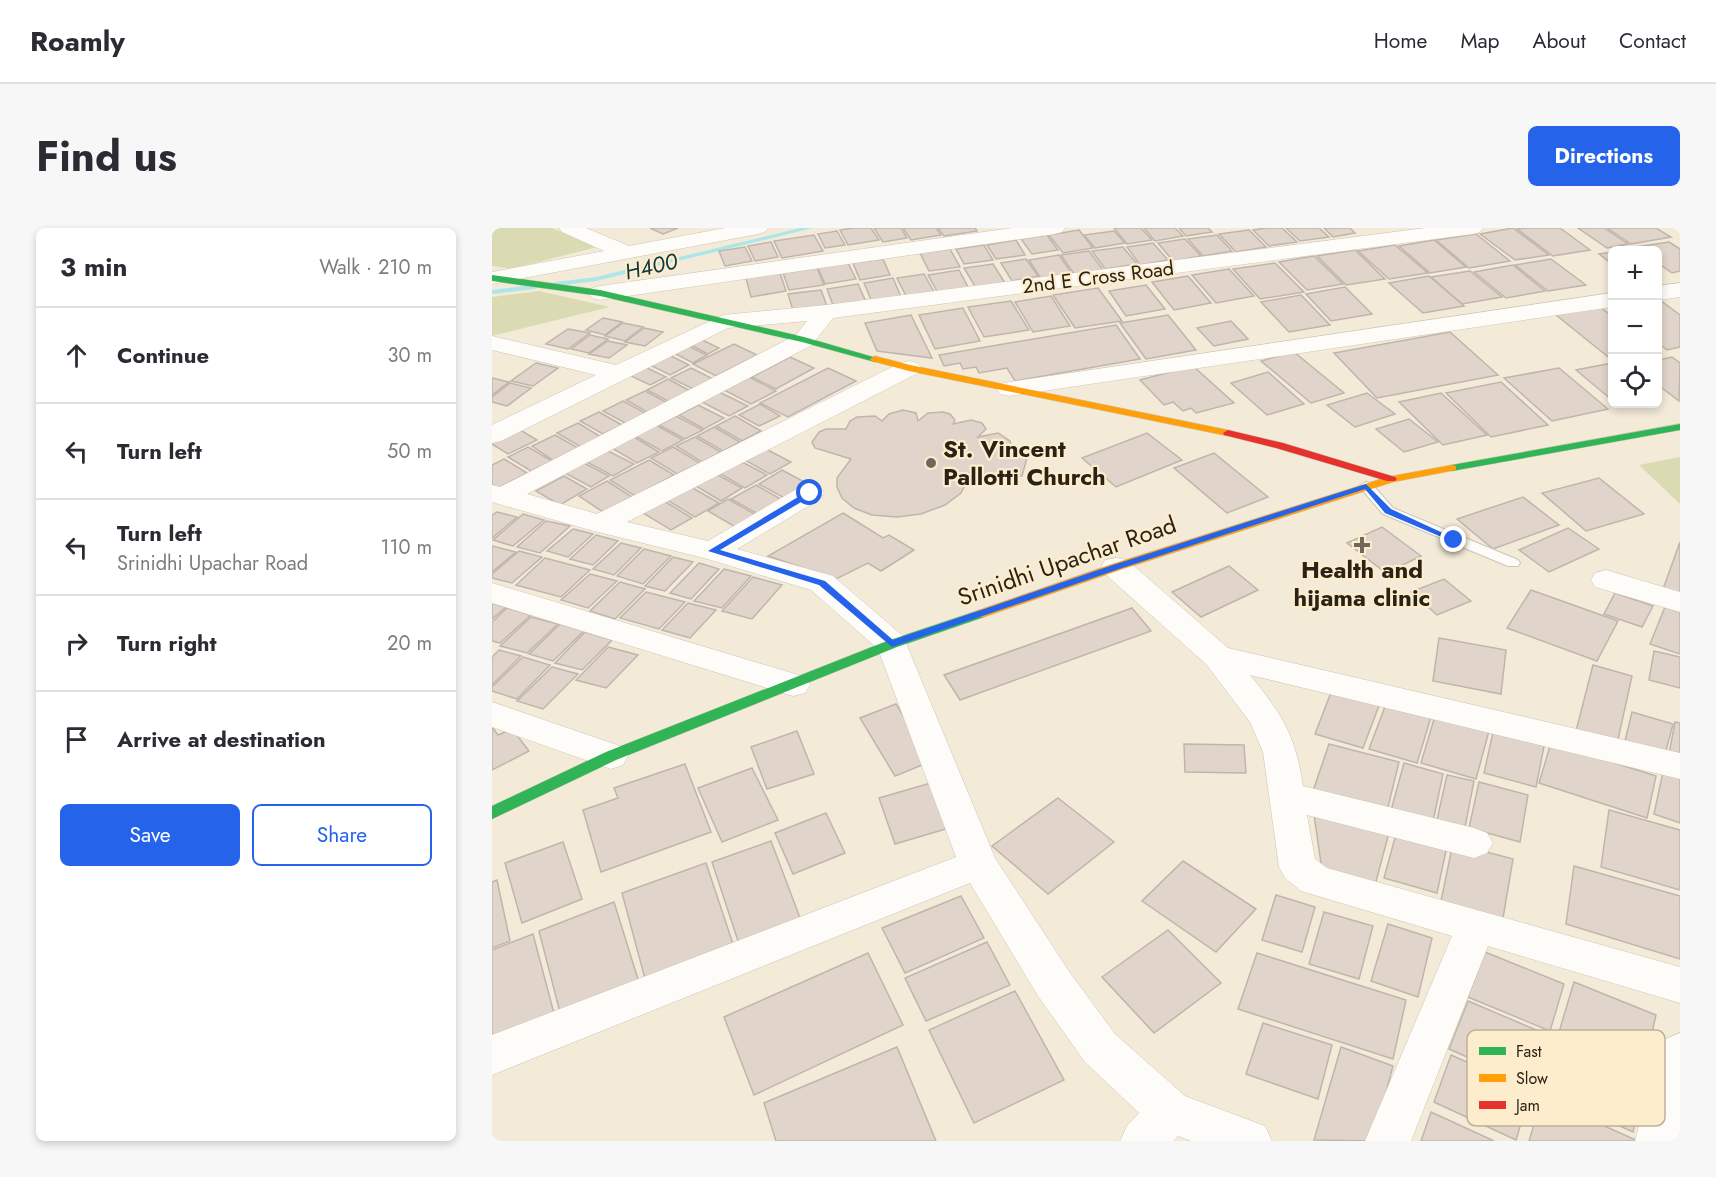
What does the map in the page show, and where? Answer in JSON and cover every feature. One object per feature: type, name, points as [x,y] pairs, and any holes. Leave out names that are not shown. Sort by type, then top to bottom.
[{"type":"street","points":[[569,228],[627,254]]},
{"type":"street","points":[[494,278],[758,228]]},
{"type":"street","points":[[600,293],[1055,228]]},
{"type":"street","name":"2nd E Cross Road","points":[[723,322],[826,312],[1473,228]]},
{"type":"street","points":[[494,278],[600,293],[804,340],[909,368],[1202,427],[1279,445],[1391,478]]},
{"type":"street","points":[[1662,292],[1680,290]]},
{"type":"street","points":[[1009,389],[1608,301]]},
{"type":"street","points":[[498,495],[804,340],[826,312]]},
{"type":"street","points":[[492,435],[504,421],[620,373],[723,322]]},
{"type":"street","points":[[492,343],[620,373]]},
{"type":"street","points":[[600,524],[909,368]]},
{"type":"street","name":"Srinidhi Upachar Road","points":[[492,813],[611,756],[892,644],[1116,567],[1391,478],[1680,427]]},
{"type":"street","points":[[712,551],[810,493]]},
{"type":"street","points":[[498,495],[600,524],[712,551],[822,583],[892,644],[978,864],[1053,982],[1156,1126],[1249,1141]]},
{"type":"street","points":[[1116,567],[1216,656],[1265,717],[1280,752],[1298,867],[1315,880],[1680,985]]},
{"type":"street","points":[[1606,580],[1680,602]]},
{"type":"street","points":[[492,593],[793,685]]},
{"type":"street","points":[[1216,656],[1680,766]]},
{"type":"street","points":[[492,714],[611,756]]},
{"type":"street","points":[[1286,796],[1474,843]]},
{"type":"street","points":[[492,1055],[978,864]]},
{"type":"street","points":[[1389,1141],[1476,927]]},
{"type":"street","points":[[1665,1113],[1680,1053]]},
{"type":"street","points":[[1658,1141],[1662,1126]]},
{"type":"lane","points":[[1366,486],[1388,511],[1513,563]]},
{"type":"green space","points":[[492,228],[552,228],[597,247],[511,269],[492,266]]},
{"type":"green space","points":[[539,291],[610,307],[492,336],[492,297]]},
{"type":"green space","points":[[1680,457],[1680,504],[1639,465]]},
{"type":"building","points":[[650,228],[678,228],[663,234]]},
{"type":"building","points":[[871,228],[879,240],[848,245],[840,230]]},
{"type":"building","points":[[874,228],[901,228],[907,238],[883,242]]},
{"type":"building","points":[[903,228],[936,228],[941,235],[911,240]]},
{"type":"building","points":[[938,228],[975,228],[977,231],[944,236]]},
{"type":"building","points":[[1114,228],[1141,228],[1152,240],[1127,244]]},
{"type":"building","points":[[1144,228],[1175,228],[1183,236],[1155,241]]},
{"type":"building","points":[[1179,228],[1208,228],[1212,232],[1186,236]]},
{"type":"building","points":[[1282,228],[1297,242],[1269,246],[1253,230]]},
{"type":"building","points":[[1286,228],[1319,228],[1329,237],[1300,241]]},
{"type":"building","points":[[1324,228],[1350,228],[1355,233],[1333,237]]},
{"type":"building","points":[[1513,228],[1549,255],[1515,260],[1480,234]]},
{"type":"building","points":[[1560,228],[1590,250],[1553,256],[1517,229]]},
{"type":"building","points":[[1578,228],[1604,228],[1628,244],[1607,248]]},
{"type":"building","points":[[1607,228],[1656,228],[1671,237],[1631,244]]},
{"type":"building","points":[[1079,230],[1093,248],[1063,253],[1049,235]]},
{"type":"building","points":[[1249,230],[1266,247],[1236,252],[1219,234]]},
{"type":"building","points":[[837,231],[845,245],[825,248],[818,234]]},
{"type":"building","points":[[1114,231],[1125,243],[1095,248],[1084,235]]},
{"type":"building","points":[[1476,234],[1510,261],[1469,268],[1436,240]]},
{"type":"building","points":[[814,235],[823,251],[782,258],[774,241]]},
{"type":"building","points":[[1047,235],[1058,250],[1032,254],[1021,239]]},
{"type":"building","points":[[1217,235],[1232,251],[1203,256],[1188,239]]},
{"type":"building","points":[[1185,239],[1201,256],[1173,261],[1158,243]]},
{"type":"building","points":[[1016,240],[1025,255],[996,259],[987,245]]},
{"type":"building","points":[[1434,240],[1466,267],[1430,273],[1399,246]]},
{"type":"building","points":[[771,242],[778,257],[755,261],[748,246]]},
{"type":"building","points":[[1669,242],[1680,249],[1680,271],[1672,273],[1662,266],[1662,246],[1643,246]]},
{"type":"building","points":[[1153,243],[1168,260],[1140,265],[1127,247]]},
{"type":"building","points":[[984,245],[993,260],[964,264],[956,249]]},
{"type":"building","points":[[1395,245],[1428,273],[1389,279],[1358,251]]},
{"type":"building","points":[[745,247],[752,261],[725,266],[719,251]]},
{"type":"building","points":[[1123,247],[1137,264],[1105,269],[1092,251]]},
{"type":"building","points":[[950,249],[960,267],[929,271],[920,253]]},
{"type":"building","points":[[1355,250],[1385,279],[1346,285],[1317,256]]},
{"type":"building","points":[[1089,251],[1103,270],[1074,274],[1061,255]]},
{"type":"building","points":[[1608,253],[1608,261],[1599,254]]},
{"type":"building","points":[[1059,255],[1072,274],[1041,279],[1029,260]]},
{"type":"building","points":[[1314,256],[1343,284],[1307,290],[1279,262]]},
{"type":"building","points":[[883,259],[890,275],[860,280],[853,263]]},
{"type":"building","points":[[1026,259],[1038,276],[1012,281],[1001,263]]},
{"type":"building","points":[[1551,259],[1586,285],[1548,291],[1515,265]]},
{"type":"building","points":[[848,263],[856,279],[825,284],[818,268]]},
{"type":"building","points":[[1275,263],[1304,292],[1260,299],[1233,269]]},
{"type":"building","points":[[993,264],[1005,283],[976,288],[964,268]]},
{"type":"building","points":[[1513,265],[1545,291],[1506,298],[1474,272]]},
{"type":"building","points":[[817,268],[824,285],[789,290],[783,273]]},
{"type":"building","points":[[1229,269],[1254,296],[1216,303],[1192,275]]},
{"type":"building","points":[[959,270],[969,289],[938,293],[928,275]]},
{"type":"building","points":[[1470,271],[1502,297],[1462,304],[1431,277]]},
{"type":"building","points":[[780,273],[786,291],[751,297],[746,278]]},
{"type":"building","points":[[924,274],[934,292],[906,296],[897,278]]},
{"type":"building","points":[[1188,276],[1211,303],[1174,310],[1152,282]]},
{"type":"building","points":[[1429,276],[1464,306],[1423,313],[1389,283]]},
{"type":"building","points":[[893,278],[901,297],[872,302],[864,283]]},
{"type":"building","points":[[858,284],[866,302],[834,308],[827,289]]},
{"type":"building","points":[[1146,285],[1165,309],[1126,316],[1109,291]]},
{"type":"building","points":[[1345,287],[1372,314],[1331,321],[1306,294]]},
{"type":"building","points":[[1098,288],[1122,321],[1075,328],[1053,295]]},
{"type":"building","points":[[821,290],[828,309],[794,314],[788,294]]},
{"type":"building","points":[[1301,295],[1330,325],[1289,332],[1261,302]]},
{"type":"building","points":[[1051,296],[1070,326],[1033,332],[1015,302]]},
{"type":"building","points":[[1011,301],[1029,330],[984,337],[968,307]]},
{"type":"building","points":[[1662,302],[1680,315],[1680,347],[1667,350],[1662,346]]},
{"type":"building","points":[[1600,307],[1608,313],[1608,357],[1556,315]]},
{"type":"building","points":[[963,308],[980,341],[935,349],[919,315]]},
{"type":"building","points":[[911,315],[932,358],[877,351],[865,323]]},
{"type":"building","points":[[1168,315],[1196,350],[1146,359],[1120,323]]},
{"type":"building","points":[[603,318],[622,322],[605,335],[586,330]]},
{"type":"building","points":[[1231,321],[1248,339],[1214,346],[1197,328]]},
{"type":"building","points":[[623,323],[643,327],[625,341],[605,336]]},
{"type":"building","points":[[1116,325],[1140,359],[1015,381],[1007,368],[979,373],[976,367],[963,369],[960,363],[944,366],[939,355]]},
{"type":"building","points":[[644,328],[663,332],[645,346],[625,342]]},
{"type":"building","points":[[568,329],[590,333],[568,349],[546,344]]},
{"type":"building","points":[[1450,332],[1498,375],[1377,398],[1334,353]]},
{"type":"building","points":[[590,335],[608,339],[589,353],[571,349]]},
{"type":"building","points":[[700,339],[719,348],[708,354],[689,344]]},
{"type":"building","points":[[608,341],[627,345],[609,358],[589,354]]},
{"type":"building","points":[[734,344],[757,355],[716,376],[693,364]]},
{"type":"building","points":[[688,346],[707,355],[693,363],[674,353]]},
{"type":"building","points":[[1294,352],[1344,393],[1311,403],[1261,361]]},
{"type":"building","points":[[669,355],[689,365],[670,375],[650,365]]},
{"type":"building","points":[[790,357],[814,368],[776,389],[752,377]]},
{"type":"building","points":[[1672,357],[1680,363],[1679,401],[1662,388],[1662,359]]},
{"type":"building","points":[[536,363],[558,368],[533,386],[511,381]]},
{"type":"building","points":[[1608,364],[1608,397],[1576,370]]},
{"type":"building","points":[[1193,366],[1234,403],[1196,413],[1191,408],[1183,411],[1173,402],[1164,405],[1140,380]]},
{"type":"building","points":[[645,367],[666,377],[650,385],[629,375]]},
{"type":"building","points":[[691,368],[715,380],[695,390],[671,378]]},
{"type":"building","points":[[828,368],[856,381],[788,417],[760,403]]},
{"type":"building","points":[[1559,368],[1608,409],[1552,421],[1504,378]]},
{"type":"building","points":[[1268,372],[1304,404],[1267,415],[1231,383]]},
{"type":"building","points":[[749,377],[776,391],[751,404],[724,390]]},
{"type":"building","points":[[492,378],[509,382],[492,395]]},
{"type":"building","points":[[668,379],[692,392],[670,402],[647,390]]},
{"type":"building","points":[[1501,382],[1548,425],[1491,437],[1446,393]]},
{"type":"building","points":[[510,383],[531,388],[507,406],[492,402],[492,397]]},
{"type":"building","points":[[645,391],[668,403],[649,413],[626,400]]},
{"type":"building","points":[[719,392],[748,406],[729,416],[700,401]]},
{"type":"building","points":[[1367,393],[1395,414],[1355,427],[1327,405]]},
{"type":"building","points":[[1441,393],[1487,435],[1443,445],[1399,402]]},
{"type":"building","points":[[623,401],[647,414],[627,424],[603,411]]},
{"type":"building","points":[[760,404],[780,416],[759,426],[739,415]]},
{"type":"building","points":[[698,405],[724,418],[704,429],[679,415]]},
{"type":"building","points":[[903,410],[916,413],[918,421],[928,413],[943,412],[950,414],[955,420],[953,424],[971,420],[982,423],[986,429],[978,437],[998,433],[1010,441],[1011,445],[999,454],[1015,451],[1027,458],[1022,476],[968,473],[961,493],[945,505],[921,514],[897,517],[872,515],[854,508],[842,498],[837,487],[837,478],[851,459],[815,448],[812,442],[819,432],[826,429],[846,429],[850,421],[857,417],[875,416],[882,421],[889,414]]},
{"type":"building","points":[[599,412],[622,425],[603,434],[580,421]]},
{"type":"building","points":[[676,416],[703,430],[685,439],[659,425]]},
{"type":"building","points":[[735,416],[761,431],[742,441],[716,426]]},
{"type":"building","points":[[1409,419],[1438,442],[1404,452],[1376,429]]},
{"type":"building","points":[[578,423],[601,437],[581,447],[557,433]]},
{"type":"building","points":[[656,425],[683,440],[662,451],[635,436]]},
{"type":"building","points":[[714,427],[740,442],[723,451],[697,436]]},
{"type":"building","points":[[517,428],[537,440],[508,454],[492,444],[492,440]]},
{"type":"building","points":[[1147,433],[1182,460],[1116,487],[1082,458]]},
{"type":"building","points":[[555,435],[578,448],[554,461],[532,446]]},
{"type":"building","points":[[634,437],[659,452],[637,463],[612,448]]},
{"type":"building","points":[[695,437],[721,452],[702,462],[676,446]]},
{"type":"building","points":[[528,447],[552,461],[531,471],[508,457]]},
{"type":"building","points":[[673,447],[700,463],[677,474],[651,458]]},
{"type":"building","points":[[764,448],[791,462],[770,474],[743,459]]},
{"type":"building","points":[[606,450],[634,464],[613,476],[585,461]]},
{"type":"building","points":[[1214,453],[1268,497],[1227,513],[1174,468]]},
{"type":"building","points":[[504,459],[527,473],[498,488],[492,485],[492,465]]},
{"type":"building","points":[[649,460],[674,475],[635,496],[610,480]]},
{"type":"building","points":[[740,461],[767,475],[745,488],[719,473]]},
{"type":"building","points":[[584,463],[609,476],[591,487],[565,473]]},
{"type":"building","points":[[782,470],[810,485],[786,499],[759,484]]},
{"type":"building","points":[[716,474],[742,488],[721,501],[696,486]]},
{"type":"building","points":[[564,476],[587,489],[560,505],[536,491]]},
{"type":"building","points":[[1599,478],[1644,514],[1586,531],[1542,493]]},
{"type":"building","points":[[607,481],[632,497],[603,512],[579,496]]},
{"type":"building","points":[[756,485],[784,501],[760,515],[731,499]]},
{"type":"building","points":[[691,487],[719,503],[695,517],[667,500]]},
{"type":"building","points":[[1523,497],[1559,525],[1493,549],[1457,519]]},
{"type":"building","points":[[728,499],[758,516],[737,528],[708,511]]},
{"type":"building","points":[[664,501],[692,518],[671,530],[643,513]]},
{"type":"building","points":[[497,512],[517,517],[492,538],[492,515]]},
{"type":"building","points":[[843,513],[883,538],[889,535],[914,550],[881,571],[868,563],[836,579],[768,556]]},
{"type":"building","points":[[523,514],[544,520],[513,546],[493,540]]},
{"type":"building","points":[[546,521],[570,526],[540,553],[517,547]]},
{"type":"building","points":[[1382,527],[1421,556],[1386,573],[1347,543]]},
{"type":"building","points":[[1568,528],[1599,549],[1549,572],[1519,550]]},
{"type":"building","points":[[573,529],[593,534],[568,557],[547,551]]},
{"type":"building","points":[[596,535],[618,541],[593,565],[570,559]]},
{"type":"building","points":[[1680,542],[1680,597],[1662,592]]},
{"type":"building","points":[[621,543],[641,548],[614,575],[593,569]]},
{"type":"building","points":[[492,546],[516,552],[492,572]]},
{"type":"building","points":[[644,549],[671,556],[643,584],[617,576]]},
{"type":"building","points":[[519,551],[542,557],[512,583],[492,578],[492,574]]},
{"type":"building","points":[[673,557],[693,562],[665,591],[645,586]]},
{"type":"building","points":[[545,558],[590,570],[561,597],[516,585]]},
{"type":"building","points":[[699,563],[719,569],[691,599],[670,593]]},
{"type":"building","points":[[1229,566],[1258,590],[1201,617],[1172,592]]},
{"type":"building","points":[[724,569],[751,576],[722,608],[694,601]]},
{"type":"building","points":[[590,574],[617,581],[588,608],[561,600]]},
{"type":"building","points":[[753,577],[782,585],[752,619],[722,611]]},
{"type":"building","points":[[1444,579],[1471,601],[1437,615],[1411,592]]},
{"type":"building","points":[[620,582],[645,589],[615,619],[590,611]]},
{"type":"building","points":[[1531,590],[1618,621],[1597,661],[1507,628]]},
{"type":"building","points":[[646,592],[685,602],[659,629],[620,618]]},
{"type":"building","points":[[1615,593],[1653,606],[1642,627],[1604,614]]},
{"type":"building","points":[[492,603],[506,607],[492,619]]},
{"type":"building","points":[[688,603],[716,610],[690,638],[662,630]]},
{"type":"building","points":[[1665,607],[1680,612],[1680,654],[1650,644]]},
{"type":"building","points":[[507,608],[531,615],[500,643],[492,641],[492,622]]},
{"type":"building","points":[[1132,608],[1151,631],[960,700],[944,675]]},
{"type":"building","points":[[531,617],[558,624],[527,653],[500,646]]},
{"type":"building","points":[[560,624],[584,631],[553,661],[529,654]]},
{"type":"building","points":[[585,632],[612,640],[582,670],[555,663]]},
{"type":"building","points":[[1439,638],[1506,650],[1501,694],[1433,681]]},
{"type":"building","points":[[608,647],[638,655],[606,688],[576,680]]},
{"type":"building","points":[[499,650],[521,656],[492,685],[492,657]]},
{"type":"building","points":[[1654,651],[1680,657],[1680,688],[1649,680]]},
{"type":"building","points":[[523,657],[550,665],[517,699],[492,691],[492,687]]},
{"type":"building","points":[[1593,665],[1632,676],[1617,744],[1576,731]]},
{"type":"building","points":[[552,667],[578,674],[543,709],[517,701]]},
{"type":"building","points":[[1332,690],[1380,703],[1363,748],[1315,734]]},
{"type":"building","points":[[896,704],[932,761],[895,776],[860,718]]},
{"type":"building","points":[[1386,704],[1431,717],[1417,763],[1369,749]]},
{"type":"building","points":[[1632,712],[1673,724],[1664,758],[1624,745]]},
{"type":"building","points":[[1435,716],[1489,731],[1476,779],[1421,763]]},
{"type":"building","points":[[1675,722],[1680,723],[1680,762],[1668,759]]},
{"type":"building","points":[[492,727],[498,735],[512,729],[529,751],[492,770]]},
{"type":"building","points":[[1494,728],[1545,741],[1536,787],[1484,773]]},
{"type":"building","points":[[797,731],[814,774],[767,789],[751,747]]},
{"type":"building","points":[[1551,743],[1656,776],[1647,818],[1539,783]]},
{"type":"building","points":[[1184,744],[1244,745],[1246,773],[1185,772]]},
{"type":"building","points":[[1329,744],[1399,762],[1387,811],[1313,791]]},
{"type":"building","points":[[1404,763],[1443,774],[1432,826],[1390,814]]},
{"type":"building","points":[[685,764],[711,832],[601,872],[583,810],[618,798],[614,788]]},
{"type":"building","points":[[752,768],[778,820],[722,842],[698,788]]},
{"type":"building","points":[[1663,772],[1680,777],[1680,823],[1654,814]]},
{"type":"building","points":[[1447,775],[1474,781],[1465,827],[1437,820]]},
{"type":"building","points":[[1479,782],[1528,795],[1520,842],[1469,828]]},
{"type":"building","points":[[931,783],[949,828],[895,844],[879,798]]},
{"type":"building","points":[[1058,798],[1114,842],[1048,894],[992,846]]},
{"type":"building","points":[[1313,808],[1390,829],[1375,885],[1322,870]]},
{"type":"building","points":[[1609,810],[1680,830],[1680,890],[1601,867]]},
{"type":"building","points":[[826,813],[845,853],[793,874],[775,833]]},
{"type":"building","points":[[1398,827],[1448,841],[1437,893],[1384,878]]},
{"type":"building","points":[[771,841],[802,923],[740,947],[712,862]]},
{"type":"building","points":[[563,842],[582,899],[522,923],[505,863]]},
{"type":"building","points":[[1453,843],[1513,859],[1503,918],[1441,901]]},
{"type":"building","points":[[1183,861],[1256,909],[1216,952],[1142,901]]},
{"type":"building","points":[[706,863],[736,953],[647,986],[622,893]]},
{"type":"building","points":[[1574,866],[1680,896],[1680,959],[1566,924]]},
{"type":"building","points":[[497,880],[510,941],[492,948],[492,882]]},
{"type":"building","points":[[1276,895],[1315,907],[1302,952],[1262,940]]},
{"type":"building","points":[[961,896],[984,938],[905,973],[882,928]]},
{"type":"building","points":[[614,902],[642,992],[563,1024],[539,931]]},
{"type":"building","points":[[1324,912],[1373,926],[1359,979],[1309,964]]},
{"type":"building","points":[[1388,924],[1432,938],[1418,997],[1371,981]]},
{"type":"building","points":[[1168,930],[1221,983],[1154,1033],[1102,977]]},
{"type":"building","points":[[533,934],[556,1021],[492,1047],[492,950]]},
{"type":"building","points":[[987,942],[1010,985],[926,1021],[905,978]]},
{"type":"building","points":[[1485,952],[1564,984],[1550,1030],[1468,997]]},
{"type":"building","points":[[868,953],[903,1025],[754,1095],[724,1017]]},
{"type":"building","points":[[1257,953],[1406,1000],[1393,1059],[1238,1009]]},
{"type":"building","points":[[1574,982],[1656,1015],[1653,1030],[1560,1030]]},
{"type":"building","points":[[1015,991],[1064,1080],[974,1123],[929,1030]]},
{"type":"building","points":[[1468,1001],[1536,1030],[1467,1030],[1467,1057],[1449,1049]]},
{"type":"building","points":[[1263,1023],[1332,1045],[1318,1099],[1246,1074]]},
{"type":"building","points":[[897,1047],[936,1141],[776,1141],[764,1103]]},
{"type":"building","points":[[1341,1047],[1393,1066],[1373,1141],[1314,1140]]},
{"type":"building","points":[[1451,1055],[1467,1062],[1467,1117],[1434,1102]]},
{"type":"building","points":[[1431,1112],[1494,1141],[1421,1141]]},
{"type":"building","points":[[1486,1126],[1520,1126],[1516,1140]]},
{"type":"building","points":[[1534,1126],[1605,1126],[1638,1141],[1529,1141]]},
{"type":"building","points":[[1619,1126],[1634,1126],[1633,1132]]},
{"type":"waterway","name":"H400","points":[[556,284],[596,279],[809,228]]},
{"type":"waterway","name":"H400","points":[[492,292],[532,287]]},
{"type":"traffic: fast","points":[[492,278],[600,293],[804,340],[875,359]]},
{"type":"traffic: fast","points":[[1452,468],[1680,427]]},
{"type":"traffic: fast","points":[[492,813],[611,756],[892,644],[980,614]]},
{"type":"traffic: slow","points":[[875,359],[909,368],[1228,433]]},
{"type":"traffic: slow","points":[[980,614],[1116,567],[1391,479],[1452,468]]},
{"type":"traffic: jam","points":[[1228,433],[1279,445],[1391,479]]},
{"type":"place","name":"St. Vincent Pallotti Church","points":[[931,463]]},
{"type":"place","name":"Health and hijama clinic","points":[[1362,545]]},
{"type":"route","points":[[810,493],[712,551],[822,583],[892,644],[1116,567],[1366,486],[1388,511],[1454,540]]}]
